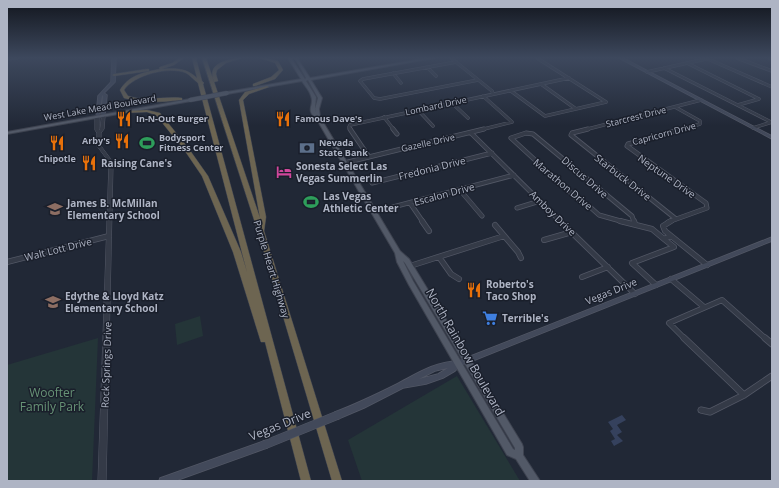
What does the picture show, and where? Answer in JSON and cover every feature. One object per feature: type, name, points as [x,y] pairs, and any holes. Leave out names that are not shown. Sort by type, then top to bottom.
[{"type":"highway","points":[[130,81],[122,90],[126,97],[138,101],[180,99]]},
{"type":"highway","points":[[199,81],[202,83]]},
{"type":"highway","name":"Purple Heart Highway","points":[[211,81],[261,232],[337,481]]},
{"type":"highway","points":[[217,81],[222,98],[219,106]]},
{"type":"highway","points":[[251,86],[268,81]]},
{"type":"highway","name":"Purple Heart Highway","points":[[202,83],[306,481]]},
{"type":"highway","points":[[261,232],[263,217],[241,100],[247,93],[267,87]]},
{"type":"highway","points":[[125,112],[150,111],[158,114],[187,150],[209,184],[225,221],[244,273],[256,319],[279,381]]},
{"type":"main road","name":"Rock Springs Drive","points":[[101,115],[105,95],[103,94],[113,81]]},
{"type":"main road","name":"West Lake Mead Boulevard","points":[[227,92],[251,86],[289,81]]},
{"type":"main road","name":"West Lake Mead Boulevard","points":[[31,127],[63,120],[125,112],[190,98],[267,87],[294,81]]},
{"type":"main road","name":"North Rainbow Boulevard","points":[[303,81],[314,99],[312,110],[314,115],[318,117],[374,212],[398,253],[403,267],[462,362],[519,447],[519,456],[535,481]]},
{"type":"main road","points":[[310,81],[320,98],[317,109],[318,117]]},
{"type":"main road","points":[[664,81],[772,138]]},
{"type":"main road","name":"West Lake Mead Boulevard","points":[[31,127],[190,98]]},
{"type":"main road","points":[[7,132],[31,127]]},
{"type":"main road","name":"Vegas Drive","points":[[163,481],[354,409],[402,385],[424,382],[450,372],[462,362],[772,239]]},
{"type":"main road","name":"North Rainbow Boulevard","points":[[398,253],[410,266],[462,362]]},
{"type":"street","points":[[361,81],[374,98],[376,98],[474,81]]},
{"type":"street","points":[[479,81],[492,91],[493,94]]},
{"type":"street","name":"Lombard Drive","points":[[369,157],[349,127],[350,125],[556,81]]},
{"type":"street","points":[[511,91],[544,116],[606,102],[573,81]]},
{"type":"street","points":[[689,81],[772,122]]},
{"type":"street","points":[[723,81],[759,99],[738,106]]},
{"type":"street","points":[[758,81],[772,87]]},
{"type":"street","points":[[541,84],[576,109]]},
{"type":"street","name":"Gazelle Drive","points":[[344,163],[512,122],[483,96]]},
{"type":"street","name":"Starcrest Drive","points":[[571,135],[572,133],[702,100]]},
{"type":"street","points":[[452,103],[468,118]]},
{"type":"street","name":"Capricorn Drive","points":[[627,146],[628,144],[701,123],[675,107]]},
{"type":"street","points":[[418,110],[433,126]]},
{"type":"street","name":"Rock Springs Drive","points":[[101,115],[96,130],[99,133],[99,146],[111,162],[108,222],[109,236],[102,481]]},
{"type":"street","points":[[384,117],[397,134]]},
{"type":"street","points":[[753,128],[772,122]]},
{"type":"street","name":"Amboy Drive","points":[[471,133],[635,294]]},
{"type":"street","name":"Discus Drive","points":[[511,138],[530,133],[583,174],[632,216],[635,224]]},
{"type":"street","name":"Starbuck Drive","points":[[571,135],[676,219]]},
{"type":"street","name":"Marathon Drive","points":[[511,138],[582,203],[589,206],[599,215],[652,228],[664,239]]},
{"type":"street","name":"Neptune Drive","points":[[627,146],[707,205],[707,208],[676,219]]},
{"type":"street","name":"Fredonia Drive","points":[[372,183],[492,153]]},
{"type":"street","name":"Escalon Drive","points":[[374,212],[514,175]]},
{"type":"street","points":[[460,190],[482,216]]},
{"type":"street","points":[[517,208],[540,201]]},
{"type":"street","points":[[410,203],[429,232]]},
{"type":"street","points":[[676,219],[664,223],[663,226],[665,231],[707,265]]},
{"type":"street","points":[[495,226],[518,252],[521,258]]},
{"type":"street","points":[[544,240],[572,232]]},
{"type":"street","name":"Walt Lott Drive","points":[[7,262],[109,236]]},
{"type":"street","points":[[410,266],[504,236]]},
{"type":"street","points":[[656,285],[632,263],[674,247],[664,239],[671,236]]},
{"type":"street","points":[[440,257],[451,274],[459,279]]},
{"type":"street","points":[[582,277],[608,267]]},
{"type":"street","points":[[671,279],[704,308]]},
{"type":"street","points":[[744,395],[669,323],[722,300],[772,344]]},
{"type":"street","points":[[701,410],[710,412],[744,395],[772,376]]},
{"type":"green space","points":[[200,316],[203,336],[177,345],[175,324]]},
{"type":"green space","name":"Woofter Family Park","points":[[98,338],[92,481],[7,481],[7,365]]},
{"type":"green space","points":[[457,376],[520,481],[362,481],[348,440]]},
{"type":"water","points":[[622,415],[626,420],[617,425],[622,432],[617,435],[623,441],[614,446],[611,441],[615,439],[610,431],[613,429],[608,422]]},
{"type":"place","name":"In-N-Out Burger","points":[[124,119]]},
{"type":"place","name":"Famous Dave's","points":[[283,119]]},
{"type":"place","name":"Arby's","points":[[122,141]]},
{"type":"place","name":"Chipotle","points":[[57,143]]},
{"type":"place","name":"Bodysport Fitness Center","points":[[147,143]]},
{"type":"place","name":"Nevada State Bank","points":[[307,148]]},
{"type":"place","name":"Raising Cane's","points":[[89,163]]},
{"type":"place","name":"Sonesta Select Las Vegas Summerlin","points":[[284,172]]},
{"type":"place","name":"Las Vegas Athletic Center","points":[[311,202]]},
{"type":"place","name":"James B. McMillan Elementary School","points":[[55,209]]},
{"type":"place","name":"Roberto's Taco Shop","points":[[474,290]]},
{"type":"place","name":"Edythe & Lloyd Katz Elementary School","points":[[53,302]]},
{"type":"place","name":"Terrible's","points":[[490,318]]}]
